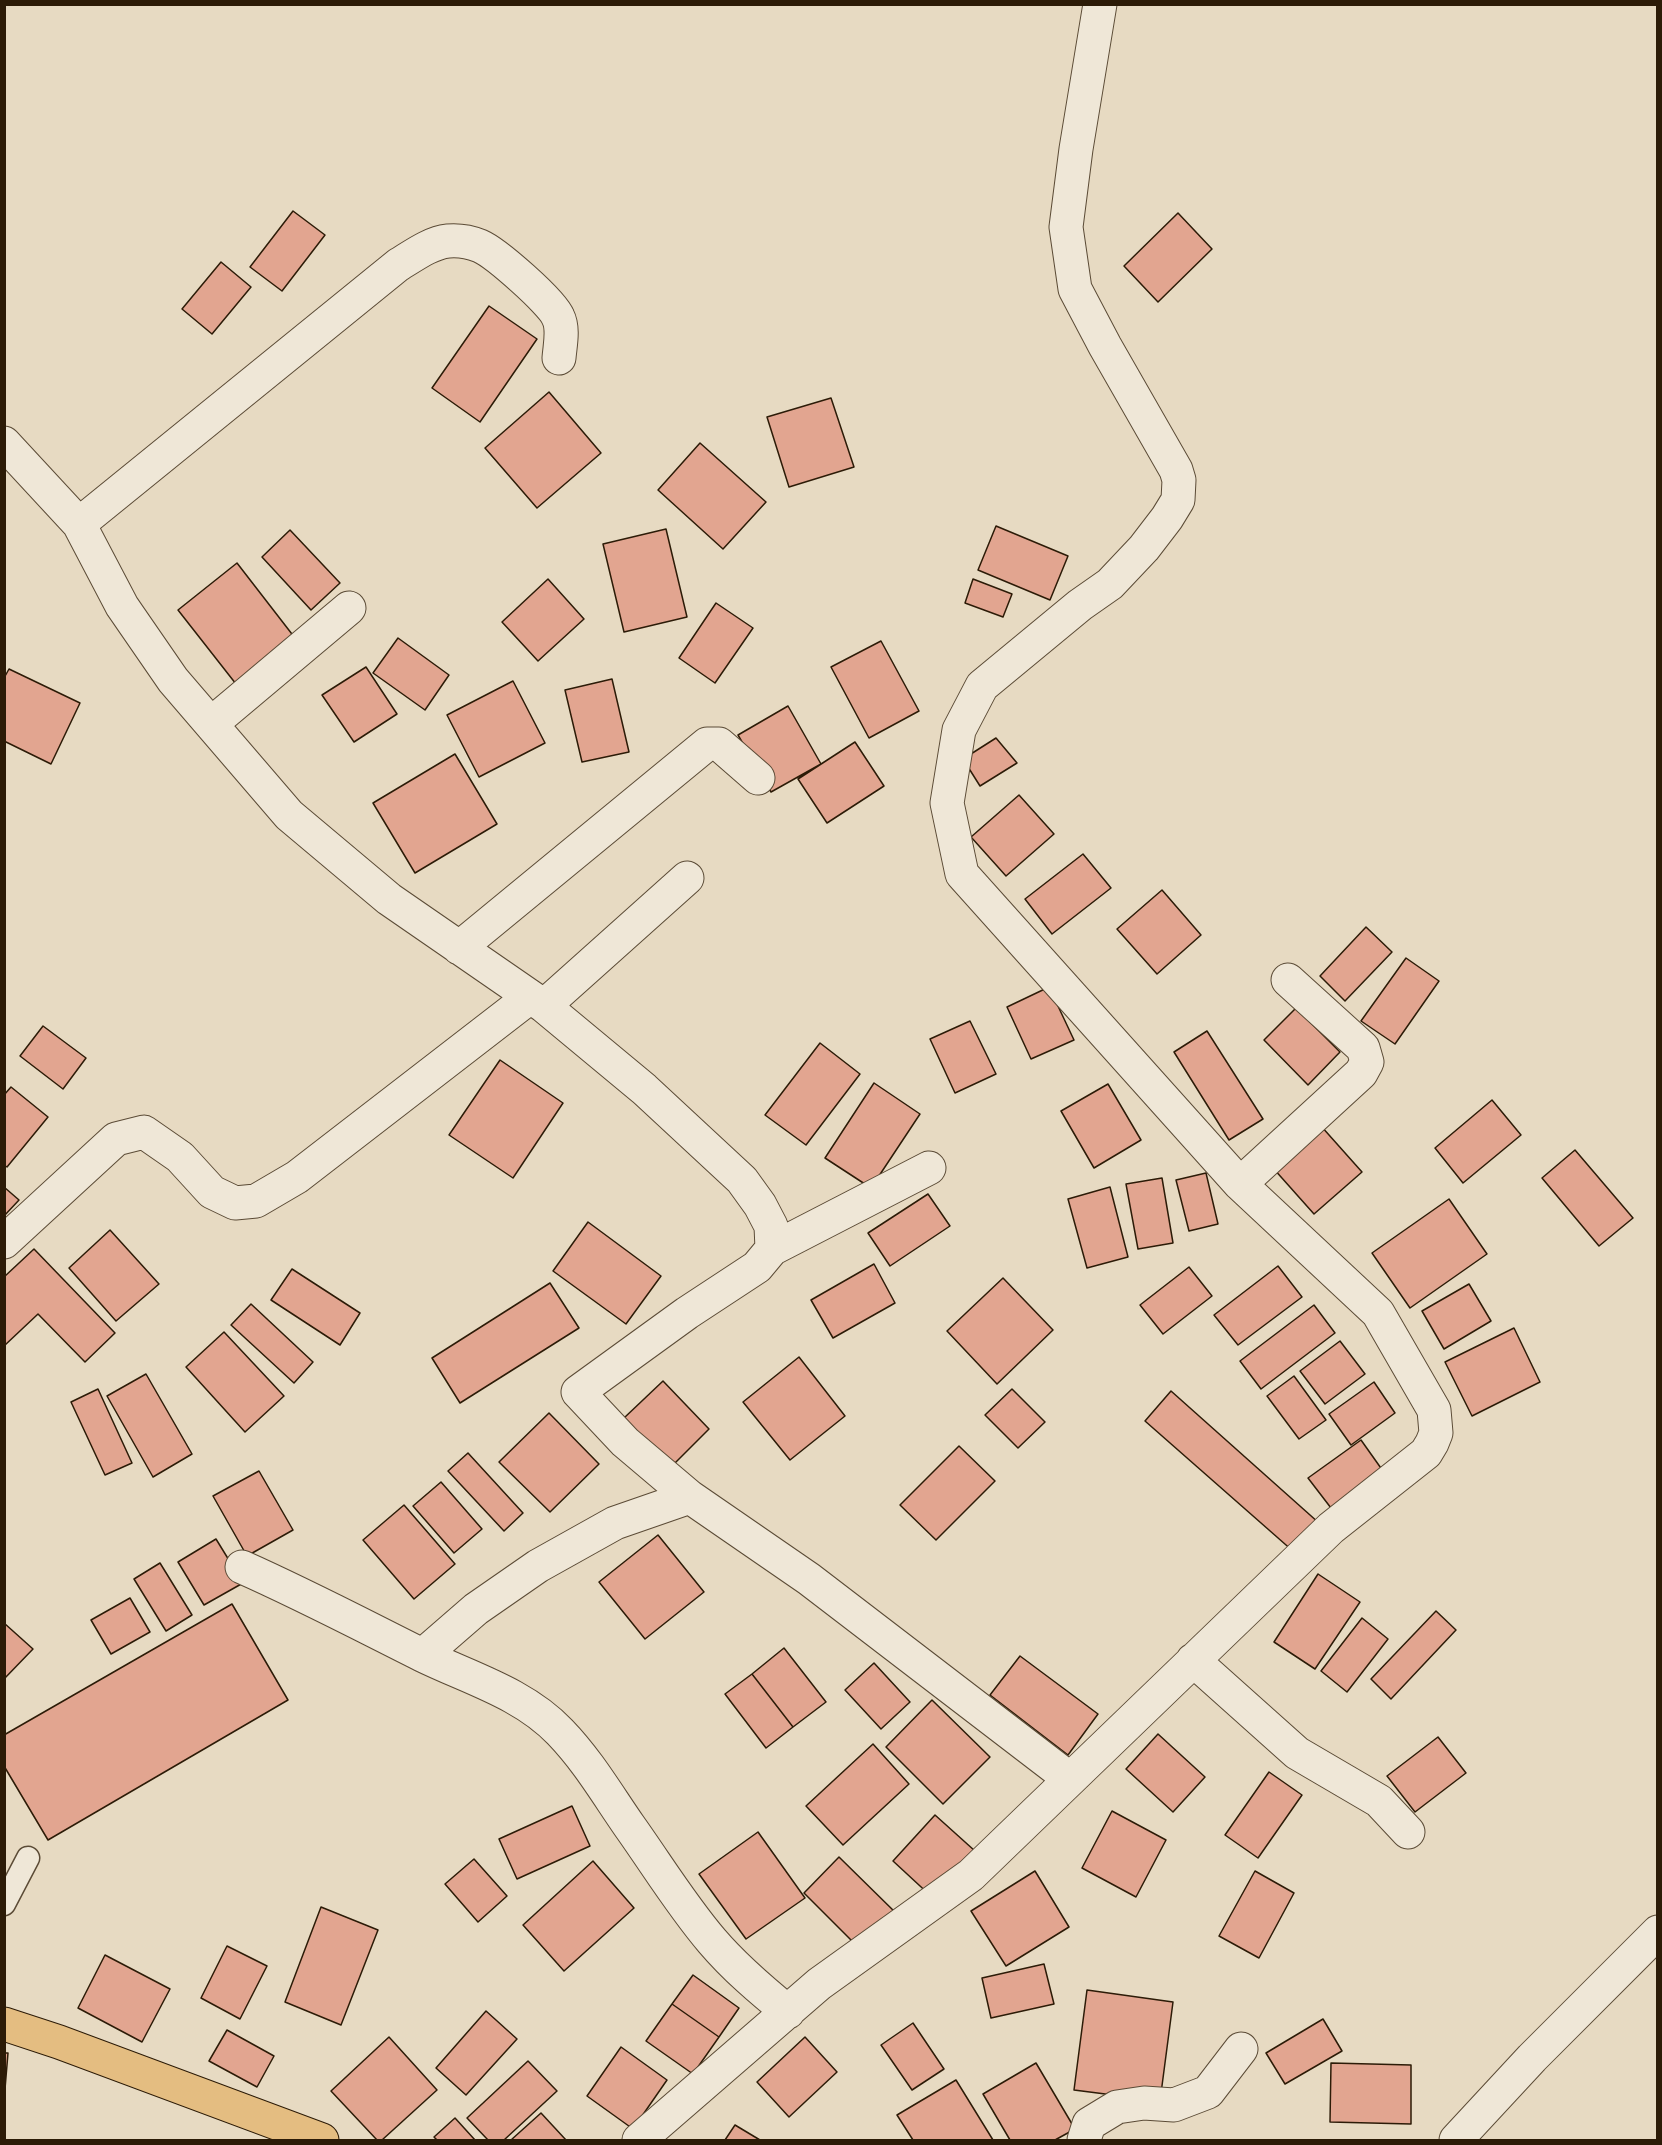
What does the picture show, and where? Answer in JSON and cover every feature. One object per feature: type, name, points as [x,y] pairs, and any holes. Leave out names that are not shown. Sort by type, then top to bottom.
[{"type":"main road","points":[[4,2024],[322,2140]]},
{"type":"street","points":[[639,2140],[819,1984],[971,1875],[1331,1528],[1426,1453],[1436,1433],[1434,1410],[1378,1313],[1240,1184],[962,874],[947,803],[959,730],[982,686],[1071,612],[1110,584],[1144,548],[1178,500],[1179,480],[1176,470],[1075,290],[1066,227],[1100,4]]},
{"type":"street","points":[[79,525],[398,265],[433,245],[448,241],[466,242],[496,255],[554,308],[561,327],[559,358]]},
{"type":"street","points":[[4,442],[79,525],[122,606],[173,680],[289,814],[389,899],[537,1002],[644,1089],[742,1180],[760,1205],[771,1226],[772,1249]]},
{"type":"street","points":[[211,724],[349,608]]},
{"type":"street","points":[[459,948],[707,744],[719,744],[758,778]]},
{"type":"street","points":[[4,1242],[116,1139],[144,1132],[180,1157],[212,1192],[235,1203],[256,1202],[297,1177],[537,1002],[687,878]]},
{"type":"street","points":[[1240,1184],[1361,1073],[1367,1062],[1364,1048],[1288,980]]},
{"type":"street","points":[[929,1168],[772,1249],[757,1267],[687,1313],[578,1392],[625,1442],[690,1497],[809,1579],[1070,1779]]},
{"type":"street","points":[[423,1655],[476,1609],[538,1566],[615,1523],[690,1497]]},
{"type":"street","points":[[242,1567],[496,1688],[537,1712],[559,1730],[596,1774],[711,1940],[750,1981],[788,2012]]},
{"type":"street","points":[[1193,1660],[1297,1753],[1379,1801],[1408,1832]]},
{"type":"street","points":[[1455,2140],[1658,1932]]},
{"type":"street","points":[[1084,2140],[1089,2124],[1117,2107],[1144,2103],[1174,2105],[1208,2092],[1240,2049]]},
{"type":"lane","points":[[4,1904],[28,1858]]},
{"type":"building","points":[[293,211],[325,235],[282,291],[250,267]]},
{"type":"building","points":[[1178,213],[1212,249],[1158,302],[1124,266]]},
{"type":"building","points":[[221,262],[251,287],[212,334],[182,309]]},
{"type":"building","points":[[489,306],[537,339],[480,422],[432,388]]},
{"type":"building","points":[[549,392],[601,453],[537,508],[485,448]]},
{"type":"building","points":[[831,398],[854,467],[789,487],[767,417]]},
{"type":"building","points":[[700,443],[766,502],[723,549],[658,490]]},
{"type":"building","points":[[996,526],[1068,556],[1050,600],[978,570]]},
{"type":"building","points":[[666,529],[687,617],[624,632],[603,544]]},
{"type":"building","points":[[290,530],[340,583],[311,610],[262,557]]},
{"type":"building","points":[[237,563],[295,638],[236,684],[178,610]]},
{"type":"building","points":[[548,579],[584,619],[538,661],[502,622]]},
{"type":"building","points":[[973,579],[1012,594],[1003,617],[965,603]]},
{"type":"building","points":[[716,603],[753,628],[715,683],[679,658]]},
{"type":"building","points":[[398,638],[449,675],[425,710],[373,673]]},
{"type":"building","points":[[881,641],[919,711],[869,738],[831,667]]},
{"type":"building","points":[[366,667],[397,714],[354,742],[322,695]]},
{"type":"building","points":[[9,669],[80,703],[51,764],[4,741],[4,678]]},
{"type":"building","points":[[612,679],[629,752],[582,762],[565,690]]},
{"type":"building","points":[[513,681],[545,743],[479,777],[447,715]]},
{"type":"building","points":[[788,706],[821,764],[771,792],[738,735]]},
{"type":"building","points":[[996,738],[1017,763],[980,786],[963,759]]},
{"type":"building","points":[[855,742],[884,786],[827,823],[798,779]]},
{"type":"building","points":[[455,754],[497,824],[415,873],[373,803]]},
{"type":"building","points":[[1019,795],[1054,834],[1006,876],[971,837]]},
{"type":"building","points":[[1083,854],[1111,888],[1052,934],[1025,899]]},
{"type":"building","points":[[1162,890],[1201,935],[1157,974],[1117,929]]},
{"type":"building","points":[[1366,927],[1392,952],[1345,1001],[1320,976]]},
{"type":"building","points":[[1406,958],[1439,981],[1395,1044],[1361,1021]]},
{"type":"building","points":[[1049,987],[1074,1040],[1031,1059],[1007,1007]]},
{"type":"building","points":[[1296,1008],[1340,1052],[1308,1085],[1264,1040]]},
{"type":"building","points":[[970,1021],[996,1074],[955,1093],[930,1039]]},
{"type":"building","points":[[43,1026],[86,1058],[63,1089],[20,1056]]},
{"type":"building","points":[[1207,1031],[1263,1119],[1229,1140],[1174,1052]]},
{"type":"building","points":[[820,1043],[860,1074],[806,1145],[765,1115]]},
{"type":"building","points":[[500,1060],[563,1103],[513,1178],[449,1135]]},
{"type":"building","points":[[874,1083],[920,1114],[871,1188],[825,1158]]},
{"type":"building","points":[[1108,1084],[1141,1140],[1094,1168],[1061,1111]]},
{"type":"building","points":[[11,1087],[48,1117],[7,1167],[4,1165],[4,1095]]},
{"type":"building","points":[[1492,1100],[1521,1135],[1463,1183],[1435,1148]]},
{"type":"building","points":[[1321,1126],[1362,1172],[1314,1214],[1273,1168]]},
{"type":"building","points":[[1575,1150],[1633,1218],[1599,1246],[1542,1178]]},
{"type":"building","points":[[1206,1173],[1218,1224],[1189,1231],[1176,1180]]},
{"type":"building","points":[[1162,1178],[1173,1243],[1138,1249],[1126,1184]]},
{"type":"building","points":[[4,1187],[19,1200],[4,1216]]},
{"type":"building","points":[[1110,1187],[1128,1257],[1087,1268],[1068,1199]]},
{"type":"building","points":[[928,1194],[950,1226],[890,1266],[868,1233]]},
{"type":"building","points":[[1449,1199],[1487,1254],[1410,1308],[1372,1253]]},
{"type":"building","points":[[588,1222],[661,1276],[626,1324],[553,1271]]},
{"type":"building","points":[[110,1230],[159,1284],[116,1321],[69,1268]]},
{"type":"building","points":[[34,1249],[115,1333],[85,1362],[38,1314],[4,1346],[4,1277]]},
{"type":"building","points":[[874,1264],[895,1303],[833,1338],[811,1300]]},
{"type":"building","points":[[1278,1266],[1302,1297],[1238,1345],[1214,1315]]},
{"type":"building","points":[[1189,1267],[1212,1296],[1163,1334],[1140,1305]]},
{"type":"building","points":[[292,1269],[360,1313],[340,1345],[271,1300]]},
{"type":"building","points":[[1003,1278],[1053,1330],[997,1384],[947,1331]]},
{"type":"building","points":[[550,1283],[579,1328],[460,1403],[432,1358]]},
{"type":"building","points":[[1469,1284],[1491,1321],[1444,1349],[1422,1311]]},
{"type":"building","points":[[251,1304],[313,1362],[294,1383],[231,1325]]},
{"type":"building","points":[[1314,1305],[1335,1333],[1261,1389],[1240,1361]]},
{"type":"building","points":[[1514,1328],[1540,1382],[1472,1416],[1445,1362]]},
{"type":"building","points":[[224,1332],[284,1396],[245,1432],[186,1367]]},
{"type":"building","points":[[1340,1341],[1365,1374],[1325,1404],[1300,1371]]},
{"type":"building","points":[[799,1357],[845,1416],[790,1460],[743,1402]]},
{"type":"building","points":[[146,1374],[192,1454],[153,1477],[107,1396]]},
{"type":"building","points":[[1294,1376],[1326,1420],[1299,1439],[1267,1396]]},
{"type":"building","points":[[663,1381],[709,1429],[671,1467],[624,1418]]},
{"type":"building","points":[[1374,1382],[1395,1413],[1351,1445],[1329,1414]]},
{"type":"building","points":[[98,1389],[132,1463],[105,1475],[71,1402]]},
{"type":"building","points":[[1012,1389],[1045,1422],[1018,1448],[985,1415]]},
{"type":"building","points":[[1171,1391],[1319,1523],[1294,1552],[1145,1421]]},
{"type":"building","points":[[549,1413],[599,1464],[550,1512],[499,1462]]},
{"type":"building","points":[[1361,1440],[1383,1471],[1331,1508],[1308,1478]]},
{"type":"building","points":[[959,1446],[995,1481],[936,1540],[900,1505]]},
{"type":"building","points":[[468,1453],[523,1513],[504,1531],[448,1471]]},
{"type":"building","points":[[259,1471],[293,1530],[247,1556],[213,1496]]},
{"type":"building","points":[[441,1482],[482,1529],[454,1553],[413,1506]]},
{"type":"building","points":[[404,1505],[455,1564],[414,1599],[363,1540]]},
{"type":"building","points":[[658,1535],[704,1592],[645,1639],[599,1582]]},
{"type":"building","points":[[216,1539],[243,1583],[204,1605],[178,1562]]},
{"type":"building","points":[[160,1563],[192,1615],[166,1631],[134,1579]]},
{"type":"building","points":[[1318,1574],[1360,1602],[1315,1669],[1274,1642]]},
{"type":"building","points":[[130,1598],[150,1632],[111,1654],[91,1620]]},
{"type":"building","points":[[232,1604],[288,1700],[48,1840],[4,1766],[4,1735]]},
{"type":"building","points":[[1436,1611],[1456,1630],[1391,1699],[1371,1679]]},
{"type":"building","points":[[1362,1618],[1388,1639],[1347,1692],[1321,1671]]},
{"type":"building","points":[[4,1623],[33,1649],[4,1679]]},
{"type":"building","points":[[784,1648],[826,1702],[793,1727],[752,1674]]},
{"type":"building","points":[[1020,1656],[1098,1714],[1068,1755],[990,1695]]},
{"type":"building","points":[[874,1663],[910,1702],[881,1729],[845,1690]]},
{"type":"building","points":[[752,1674],[793,1727],[766,1748],[725,1694]]},
{"type":"building","points":[[932,1700],[990,1757],[943,1804],[886,1747]]},
{"type":"building","points":[[1158,1734],[1205,1777],[1173,1812],[1126,1769]]},
{"type":"building","points":[[1438,1737],[1466,1773],[1415,1812],[1387,1776]]},
{"type":"building","points":[[873,1744],[909,1784],[843,1845],[806,1806]]},
{"type":"building","points":[[1269,1772],[1302,1795],[1258,1858],[1225,1835]]},
{"type":"building","points":[[572,1806],[590,1846],[517,1879],[499,1839]]},
{"type":"building","points":[[1112,1811],[1166,1840],[1136,1897],[1082,1868]]},
{"type":"building","points":[[935,1815],[975,1851],[933,1898],[893,1861]]},
{"type":"building","points":[[758,1832],[805,1898],[746,1939],[699,1874]]},
{"type":"building","points":[[839,1857],[899,1916],[863,1952],[804,1893]]},
{"type":"building","points":[[474,1859],[507,1896],[478,1922],[445,1884]]},
{"type":"building","points":[[593,1861],[634,1908],[564,1971],[523,1925]]},
{"type":"building","points":[[1035,1871],[1069,1927],[1006,1966],[971,1911]]},
{"type":"building","points":[[1255,1871],[1294,1893],[1259,1958],[1219,1936]]},
{"type":"building","points":[[321,1907],[378,1930],[341,2025],[285,2002]]},
{"type":"building","points":[[227,1946],[267,1966],[240,2019],[201,1998]]},
{"type":"building","points":[[105,1955],[170,1989],[142,2042],[78,2008]]},
{"type":"building","points":[[1044,1964],[1054,2004],[991,2018],[982,1978]]},
{"type":"building","points":[[693,1975],[739,2008],[719,2037],[672,2004]]},
{"type":"building","points":[[1087,1990],[1173,2002],[1160,2101],[1074,2090]]},
{"type":"building","points":[[672,2004],[719,2037],[693,2074],[646,2041]]},
{"type":"building","points":[[486,2011],[517,2039],[466,2095],[436,2068]]},
{"type":"building","points":[[1323,2019],[1342,2051],[1285,2084],[1266,2053]]},
{"type":"building","points":[[913,2023],[944,2069],[912,2090],[881,2045]]},
{"type":"building","points":[[227,2030],[274,2056],[257,2087],[209,2061]]},
{"type":"building","points":[[389,2037],[437,2090],[382,2140],[377,2140],[331,2091]]},
{"type":"building","points":[[805,2037],[837,2072],[789,2117],[757,2082]]},
{"type":"building","points":[[621,2047],[667,2080],[633,2129],[587,2096]]},
{"type":"building","points":[[4,2053],[8,2053],[4,2101]]},
{"type":"building","points":[[528,2061],[557,2091],[504,2140],[488,2140],[467,2118]]},
{"type":"building","points":[[1036,2063],[1075,2129],[1055,2140],[1010,2140],[983,2094]]},
{"type":"building","points":[[1331,2063],[1411,2065],[1411,2124],[1330,2122]]},
{"type":"building","points":[[956,2080],[993,2140],[913,2140],[897,2115]]},
{"type":"building","points":[[541,2113],[566,2140],[511,2140]]},
{"type":"building","points":[[455,2118],[475,2140],[437,2140],[434,2137]]},
{"type":"building","points":[[735,2125],[760,2140],[725,2140]]}]
